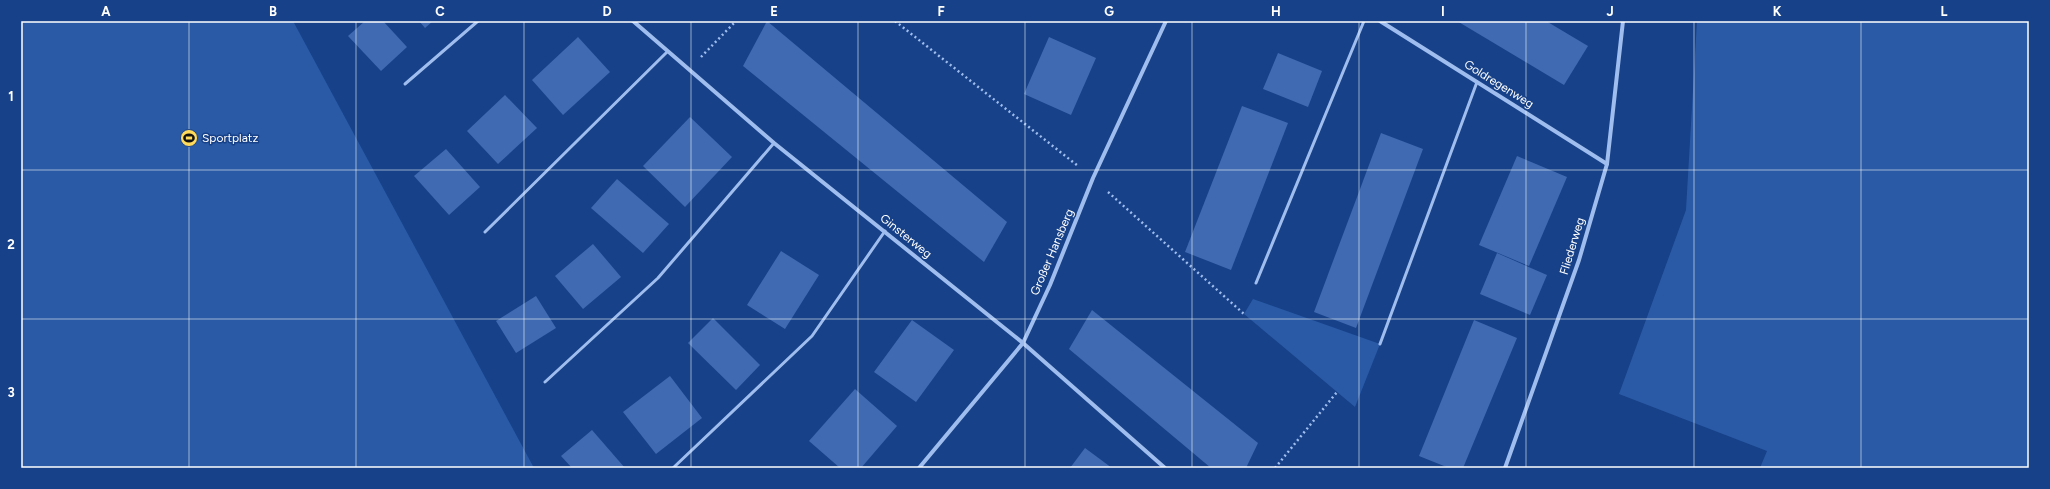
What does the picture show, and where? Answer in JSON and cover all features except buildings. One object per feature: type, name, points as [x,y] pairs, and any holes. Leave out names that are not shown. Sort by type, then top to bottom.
[{"type":"street","name":"Ginsterweg","points":[[633,21],[774,143],[1023,343],[1165,468]]},
{"type":"street","name":"Großer Hansberg","points":[[919,468],[1023,343],[1050,285],[1093,178],[1166,21]]},
{"type":"street","name":"Goldregenweg","points":[[1380,21],[1607,164]]},
{"type":"street","name":"Fliederweg","points":[[1505,468],[1579,260],[1607,164],[1623,21]]},
{"type":"lane","points":[[405,84],[478,21]]},
{"type":"lane","points":[[1256,283],[1364,21]]},
{"type":"lane","points":[[486,232],[667,52]]},
{"type":"lane","points":[[1380,344],[1477,82]]},
{"type":"lane","points":[[545,382],[658,278],[774,143]]},
{"type":"lane","points":[[673,468],[812,336],[884,231]]},
{"type":"path","points":[[689,70],[736,21]]},
{"type":"path","points":[[896,21],[1093,178],[1244,314]]},
{"type":"path","points":[[1275,468],[1337,392]]},
{"type":"shaded area","name":"Sportplatz","points":[[21,21],[293,21],[534,468],[21,468]]},
{"type":"shaded area","points":[[1697,21],[2029,21],[2029,468],[1760,468],[1767,451],[1619,394],[1686,210]]},
{"type":"shaded area","points":[[1253,299],[1380,344],[1355,407],[1244,314]]},
{"type":"place","name":"Sportplatz","points":[[189,138]]}]
